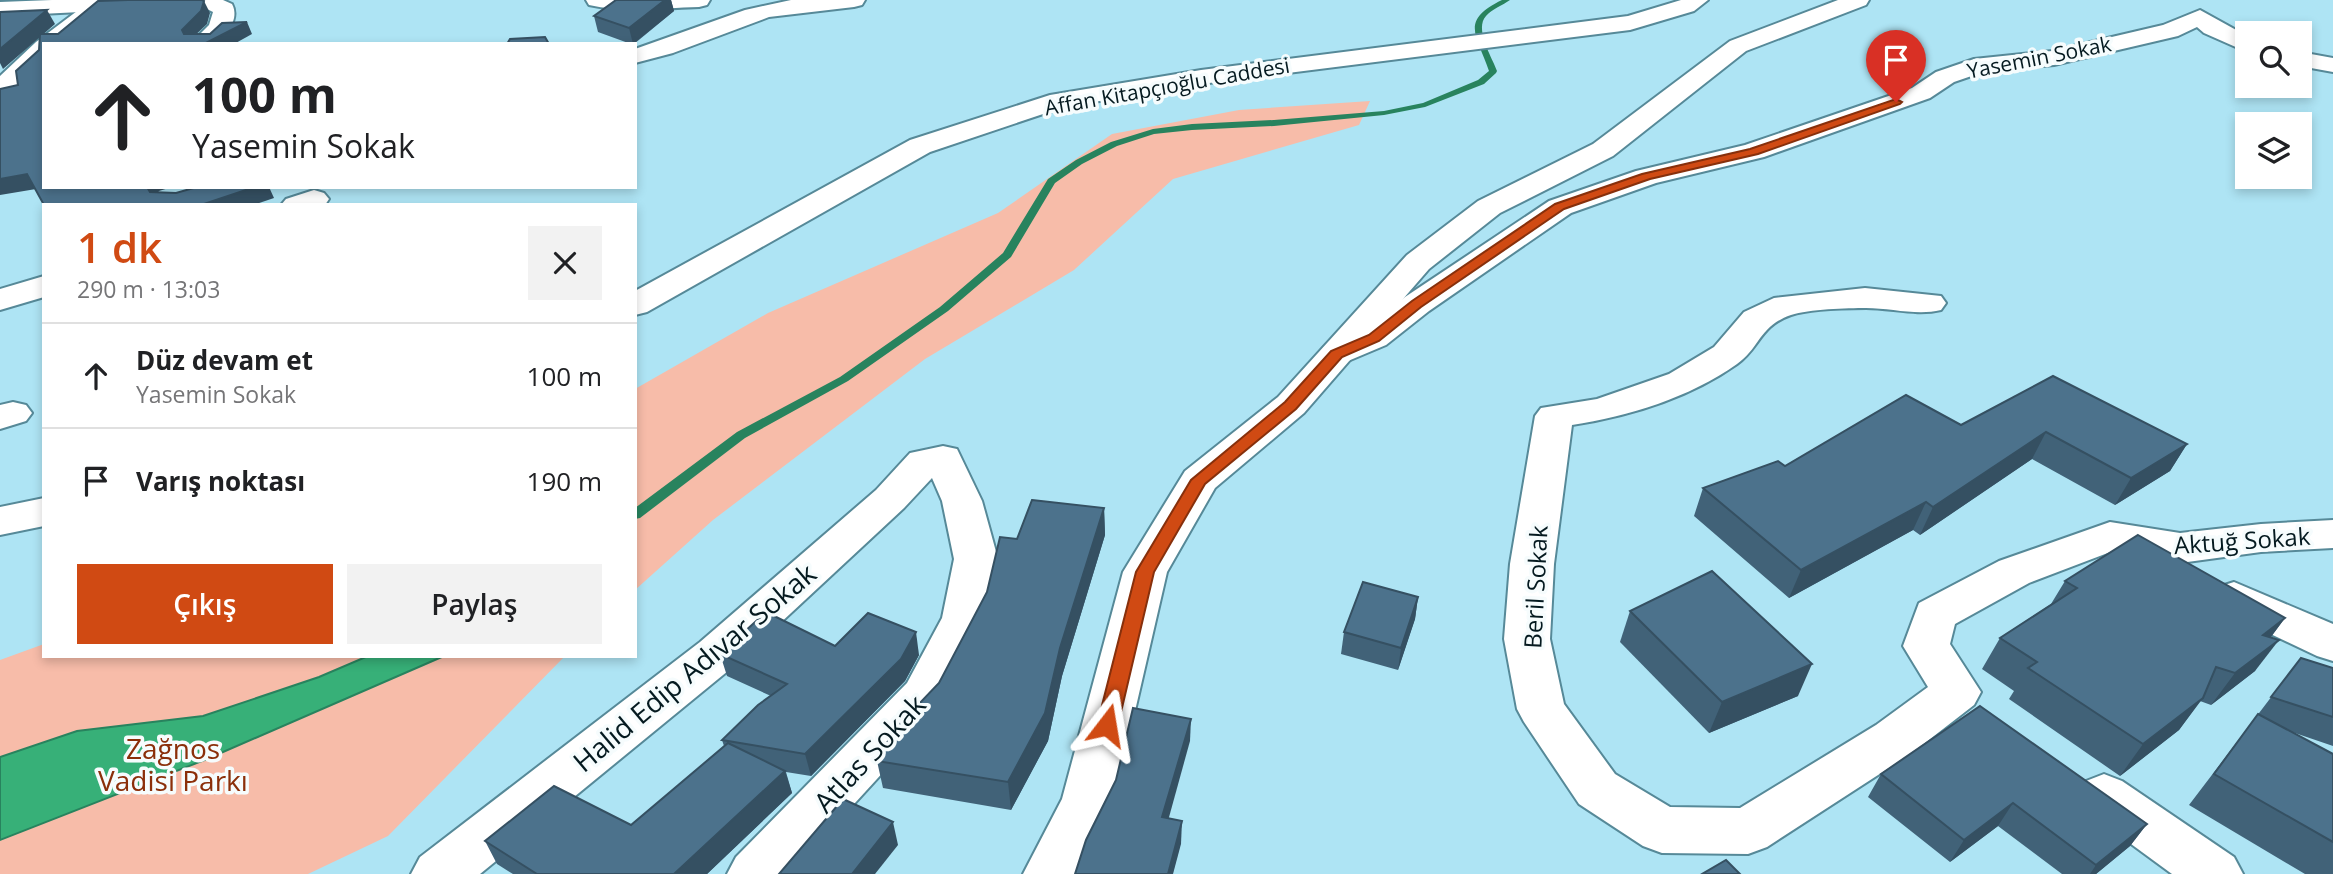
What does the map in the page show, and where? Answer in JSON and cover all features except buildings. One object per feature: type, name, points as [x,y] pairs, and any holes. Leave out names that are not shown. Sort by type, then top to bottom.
[{"type":"street","points":[[0,9],[100,2],[199,0]]},
{"type":"street","points":[[204,42],[215,33],[225,17],[224,9],[206,0]]},
{"type":"street","points":[[597,0],[625,3],[699,0]]},
{"type":"street","points":[[637,55],[679,44],[707,31],[782,7],[854,0]]},
{"type":"street","name":"Affan Kitapçıoğlu Caddesi","points":[[637,304],[920,146],[1059,100],[1201,76],[1630,23],[1697,0]]},
{"type":"street","points":[[1051,874],[1088,802],[1145,572],[1199,480],[1291,405],[1418,262],[1489,207],[1603,150],[1738,46],[1858,0]]},
{"type":"street","points":[[50,42],[100,2]]},
{"type":"street","points":[[2201,9],[2212,28],[2235,39]]},
{"type":"street","name":"Yasemin Sokak","points":[[1336,354],[1374,338],[1416,304],[1560,207],[1646,177],[1754,151],[1921,93],[1945,77],[1983,64],[2054,58],[2082,49],[2170,31],[2201,9]]},
{"type":"street","points":[[0,90],[42,49]]},
{"type":"street","points":[[2312,61],[2333,65]]},
{"type":"street","points":[[0,300],[42,287]]},
{"type":"street","name":"Beril Sokak","points":[[1929,303],[1865,298],[1786,305],[1756,319],[1727,355],[1682,382],[1603,409],[1554,416],[1532,564],[1527,639],[1541,709],[1597,789],[1662,830],[1748,831],[1894,739],[1974,704],[1926,646],[1935,615],[2014,572],[2110,537]]},
{"type":"street","name":"Halid Edip Adıvar Sokak","points":[[439,874],[718,654],[890,499],[925,461],[943,458]]},
{"type":"street","name":"Atlas Sokak","points":[[755,874],[924,696],[965,618],[976,559],[962,501],[943,458]]},
{"type":"street","points":[[0,521],[42,512]]},
{"type":"street","name":"Aktuğ Sokak","points":[[2110,537],[2180,548],[2261,538],[2333,534]]},
{"type":"street","points":[[2110,537],[2333,644]]},
{"type":"street","points":[[2070,772],[2215,874]]},
{"type":"green space","points":[[1370,101],[1359,125],[1173,179],[1074,270],[925,359],[713,520],[637,588],[637,388],[768,313],[998,213],[1112,134],[1239,110]]},
{"type":"green space","name":"Zağnos Vadisi Parkı","points":[[42,645],[42,658],[563,658],[388,836],[308,874],[0,874],[0,660]]},
{"type":"shaded area","points":[[363,658],[439,658],[207,759],[0,840],[0,757],[77,731],[203,716],[319,677]]},
{"type":"waterway","points":[[637,513],[741,435],[844,379],[944,309],[1007,255],[1051,181],[1079,162],[1114,144],[1153,132],[1384,113],[1425,105],[1481,82],[1493,71],[1480,37],[1479,22],[1483,15],[1507,0]]},
{"type":"route","points":[[1107,725],[1145,572],[1199,480],[1291,405],[1336,354],[1374,338],[1416,304],[1560,207],[1646,177],[1754,151],[1896,102]]}]
